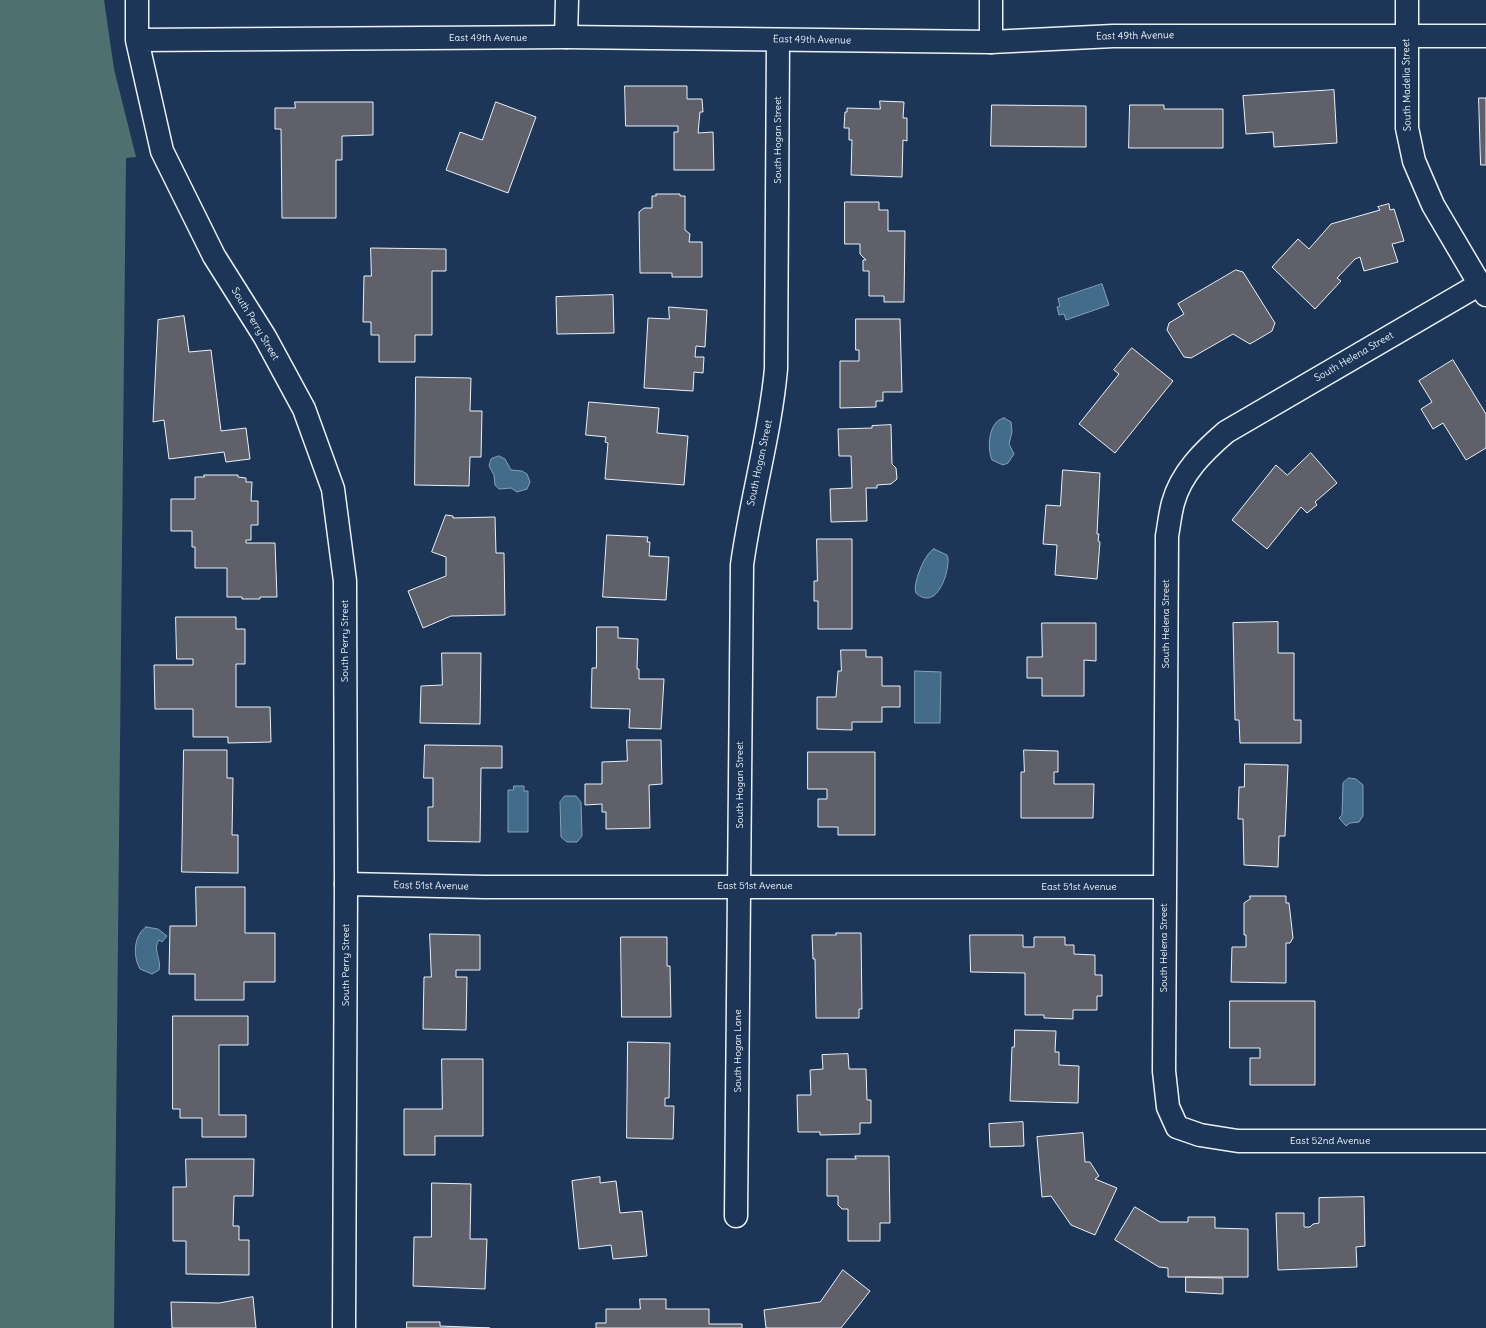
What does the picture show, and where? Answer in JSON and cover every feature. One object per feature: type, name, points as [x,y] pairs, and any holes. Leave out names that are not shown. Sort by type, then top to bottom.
[{"type":"street","name":"South Perry Street","points":[[137,0],[137,40],[162,151],[214,256],[265,337],[304,408],[333,489],[345,581],[346,884],[344,1328]]},
{"type":"street","points":[[566,0],[566,37]]},
{"type":"street","points":[[991,0],[991,42]]},
{"type":"street","name":"South Madelia Street","points":[[1407,0],[1407,128],[1414,161],[1433,205],[1483,289]]},
{"type":"street","name":"East 49th Avenue","points":[[137,40],[566,37],[991,42],[1113,36],[1486,36]]},
{"type":"street","name":"South Hogan Street","points":[[739,886],[742,565],[747,526],[773,403],[776,369],[778,40]]},
{"type":"street","name":"South Helena Street","points":[[1177,1127],[1168,1107],[1164,1071],[1167,536],[1173,501],[1187,473],[1204,452],[1226,432],[1483,289]]},
{"type":"street","name":"East 51st Avenue","points":[[346,884],[485,887],[1164,887]]},
{"type":"street","name":"South Hogan Lane","points":[[736,1216],[739,886]]},
{"type":"street","name":"East 52nd Avenue","points":[[1177,1127],[1200,1135],[1238,1141],[1486,1141]]},
{"type":"green space","points":[[0,0],[104,0],[114,69],[136,157],[126,158],[114,1328],[0,1328]]},
{"type":"water","points":[[1102,284],[1109,305],[1066,320],[1064,314],[1059,315],[1057,307],[1060,306],[1058,299]]},
{"type":"water","points":[[1004,418],[1011,422],[1012,432],[1009,444],[1014,454],[1008,463],[1003,465],[992,460],[989,443],[995,424]]},
{"type":"water","points":[[499,456],[505,459],[511,470],[522,471],[527,474],[530,482],[527,489],[517,492],[511,488],[499,489],[495,485],[494,475],[489,466],[491,459]]},
{"type":"water","points":[[934,549],[947,555],[948,567],[942,585],[937,592],[931,597],[924,598],[916,593],[916,583],[923,562],[930,551]]},
{"type":"water","points":[[915,671],[941,672],[940,723],[915,723]]},
{"type":"water","points":[[1349,778],[1356,779],[1363,785],[1363,816],[1359,822],[1350,823],[1346,826],[1339,818],[1342,815],[1343,783]]},
{"type":"water","points":[[514,786],[524,786],[524,791],[528,791],[528,832],[508,832],[508,790],[513,790]]},
{"type":"water","points":[[565,796],[576,796],[581,802],[582,836],[577,842],[567,842],[561,837],[560,802]]},
{"type":"water","points":[[146,927],[158,929],[167,936],[162,942],[159,940],[157,943],[156,947],[160,966],[159,970],[152,974],[140,969],[135,953],[139,936]]},
{"type":"building","points":[[625,86],[687,86],[687,99],[702,99],[703,112],[700,112],[698,133],[713,132],[714,170],[674,170],[674,132],[678,132],[678,126],[626,126]]},
{"type":"building","points":[[1334,90],[1337,143],[1274,147],[1273,132],[1246,134],[1243,96]]},
{"type":"building","points":[[1479,98],[1486,98],[1486,165],[1481,165]]},
{"type":"building","points":[[880,101],[904,102],[903,118],[907,118],[907,141],[903,140],[902,177],[851,175],[852,140],[849,140],[849,128],[844,128],[845,112],[847,112],[847,108],[880,109]]},
{"type":"building","points":[[295,102],[373,102],[373,135],[342,136],[342,160],[336,160],[336,218],[282,218],[281,129],[275,129],[275,108],[295,108]]},
{"type":"building","points":[[496,102],[536,117],[508,193],[446,170],[460,132],[482,140]]},
{"type":"building","points":[[992,105],[1086,106],[1086,147],[991,146]]},
{"type":"building","points":[[1130,105],[1164,105],[1164,109],[1223,109],[1223,148],[1129,148]]},
{"type":"building","points":[[656,194],[680,194],[680,196],[685,196],[685,230],[690,234],[689,242],[702,242],[702,277],[672,277],[672,273],[640,273],[639,212],[644,208],[652,208],[652,196],[656,196]]},
{"type":"building","points":[[845,202],[879,202],[879,210],[888,210],[888,231],[905,231],[904,302],[884,302],[884,296],[869,296],[869,271],[863,271],[863,260],[866,260],[860,254],[860,244],[845,244]]},
{"type":"building","points":[[1389,204],[1390,210],[1394,209],[1404,241],[1392,244],[1398,262],[1364,271],[1360,257],[1355,259],[1337,278],[1341,281],[1315,309],[1272,267],[1298,239],[1309,249],[1331,224],[1380,210],[1378,207]]},
{"type":"building","points":[[371,248],[446,249],[446,271],[432,271],[432,335],[415,335],[415,362],[379,362],[379,335],[371,335],[371,322],[363,322],[364,276],[371,276]]},
{"type":"building","points":[[1236,270],[1243,272],[1275,323],[1272,331],[1250,344],[1233,334],[1191,358],[1184,357],[1167,330],[1169,323],[1184,314],[1178,304]]},
{"type":"building","points":[[613,295],[614,333],[557,334],[556,297]]},
{"type":"building","points":[[669,307],[707,310],[705,347],[696,346],[695,357],[704,357],[703,373],[694,372],[693,391],[644,388],[648,318],[669,319]]},
{"type":"building","points":[[184,316],[189,352],[211,350],[221,431],[246,428],[250,459],[226,462],[224,452],[169,459],[164,420],[153,422],[158,320]]},
{"type":"building","points":[[856,319],[900,319],[902,392],[883,392],[883,401],[876,401],[876,407],[840,408],[840,361],[859,361],[859,350],[856,350]]},
{"type":"building","points":[[1132,348],[1173,381],[1115,453],[1079,424],[1119,374],[1114,370]]},
{"type":"building","points":[[1453,360],[1486,414],[1486,448],[1466,460],[1443,423],[1433,429],[1421,409],[1432,402],[1419,381]]},
{"type":"building","points":[[416,377],[471,378],[470,411],[482,411],[481,457],[470,457],[469,486],[415,485]]},
{"type":"building","points":[[589,402],[659,408],[657,433],[688,436],[684,485],[605,479],[608,443],[605,442],[606,437],[586,435]]},
{"type":"building","points":[[891,425],[892,464],[896,468],[897,479],[891,484],[877,485],[877,488],[866,488],[867,521],[831,522],[830,489],[852,488],[851,456],[839,456],[838,429],[872,428],[872,426]]},
{"type":"building","points":[[1311,453],[1337,483],[1315,502],[1317,505],[1307,513],[1301,507],[1267,549],[1232,520],[1276,465],[1287,475]]},
{"type":"building","points":[[1063,470],[1100,473],[1097,534],[1099,534],[1098,541],[1100,542],[1097,579],[1055,575],[1057,545],[1043,544],[1046,505],[1060,506]]},
{"type":"building","points":[[204,475],[238,475],[238,477],[246,478],[246,482],[252,482],[251,501],[258,501],[258,525],[251,525],[251,540],[246,540],[246,543],[275,543],[277,597],[242,599],[242,597],[227,597],[227,568],[195,568],[195,547],[192,547],[192,531],[171,531],[171,499],[195,499],[195,477],[204,477]]},
{"type":"building","points":[[446,515],[453,516],[453,518],[495,517],[496,553],[504,553],[505,615],[451,616],[423,628],[408,591],[446,576],[446,557],[432,552]]},
{"type":"building","points":[[607,535],[648,537],[647,542],[650,542],[649,556],[669,557],[666,600],[603,597]]},
{"type":"building","points":[[817,539],[852,539],[852,629],[818,629],[818,601],[814,601],[814,581],[817,581]]},
{"type":"building","points":[[176,617],[236,617],[236,629],[245,629],[245,664],[236,664],[236,707],[270,707],[271,742],[228,743],[228,737],[193,737],[193,709],[155,709],[154,665],[193,665],[193,659],[177,659]]},
{"type":"building","points":[[1278,622],[1278,653],[1294,653],[1294,720],[1301,720],[1301,743],[1240,743],[1239,720],[1235,720],[1233,623]]},
{"type":"building","points":[[1042,623],[1096,623],[1096,661],[1084,660],[1084,696],[1042,696],[1042,678],[1027,678],[1027,657],[1042,657]]},
{"type":"building","points":[[597,627],[618,627],[618,638],[638,639],[637,669],[639,669],[639,679],[664,679],[661,729],[629,728],[630,709],[591,708],[592,668],[596,668]]},
{"type":"building","points":[[841,650],[866,650],[866,657],[882,657],[882,686],[900,686],[900,707],[882,707],[882,722],[852,722],[852,730],[817,729],[817,697],[836,697],[838,671],[841,671]]},
{"type":"building","points":[[442,653],[481,653],[480,724],[420,723],[421,686],[442,685]]},
{"type":"building","points":[[627,740],[661,740],[662,784],[649,785],[650,828],[606,829],[606,812],[602,812],[602,804],[585,805],[585,784],[602,784],[602,762],[627,761]]},
{"type":"building","points":[[425,745],[502,746],[502,768],[481,768],[480,842],[428,841],[428,807],[433,807],[433,778],[424,778]]},
{"type":"building","points":[[184,750],[227,750],[227,778],[233,778],[232,835],[238,835],[238,873],[182,872]]},
{"type":"building","points":[[1024,750],[1058,751],[1058,772],[1054,772],[1054,784],[1094,784],[1093,818],[1021,818],[1021,772],[1024,772]]},
{"type":"building","points":[[808,752],[875,752],[875,835],[838,835],[838,827],[818,827],[818,799],[827,799],[827,789],[808,789]]},
{"type":"building","points":[[1245,764],[1288,765],[1285,836],[1279,836],[1278,867],[1244,865],[1243,819],[1238,819],[1239,787],[1244,787]]},
{"type":"building","points":[[196,887],[245,887],[245,933],[275,933],[275,982],[244,982],[244,1000],[195,1000],[195,974],[169,974],[170,926],[196,926]]},
{"type":"building","points":[[1250,896],[1286,896],[1286,903],[1289,903],[1293,938],[1290,943],[1286,943],[1286,983],[1231,982],[1232,947],[1246,947],[1246,935],[1244,935],[1244,903],[1250,899]]},
{"type":"building","points":[[836,933],[861,933],[862,1009],[859,1009],[859,1018],[816,1018],[815,959],[813,959],[812,935],[836,935]]},
{"type":"building","points":[[430,934],[480,935],[480,970],[456,970],[456,977],[467,977],[466,1030],[423,1029],[424,977],[431,977]]},
{"type":"building","points":[[970,935],[1023,935],[1023,947],[1034,947],[1034,937],[1065,937],[1065,945],[1074,945],[1074,954],[1095,955],[1095,975],[1102,975],[1102,996],[1097,996],[1097,1010],[1073,1010],[1073,1019],[1044,1018],[1044,1015],[1025,1015],[1025,973],[971,972]]},
{"type":"building","points":[[621,937],[667,937],[667,966],[670,966],[671,1017],[622,1017]]},
{"type":"building","points":[[1230,1001],[1315,1001],[1315,1085],[1250,1085],[1250,1058],[1260,1058],[1260,1048],[1230,1048]]},
{"type":"building","points":[[173,1016],[248,1016],[248,1045],[219,1045],[219,1115],[246,1115],[246,1137],[202,1137],[202,1118],[180,1118],[180,1109],[173,1109]]},
{"type":"building","points":[[1015,1030],[1056,1031],[1055,1052],[1059,1052],[1059,1065],[1079,1066],[1078,1103],[1010,1101],[1012,1047],[1014,1047]]},
{"type":"building","points":[[628,1042],[670,1043],[669,1098],[665,1098],[665,1106],[674,1106],[673,1139],[627,1138]]},
{"type":"building","points":[[848,1054],[849,1069],[866,1069],[867,1100],[871,1100],[871,1123],[860,1123],[860,1134],[820,1135],[820,1132],[798,1132],[797,1095],[811,1095],[810,1070],[823,1069],[822,1055]]},
{"type":"building","points":[[442,1059],[483,1059],[483,1136],[435,1136],[435,1155],[404,1155],[404,1109],[442,1109]]},
{"type":"building","points":[[1023,1122],[1024,1146],[990,1147],[989,1124]]},
{"type":"building","points":[[1083,1133],[1085,1162],[1090,1162],[1099,1176],[1095,1179],[1117,1188],[1095,1235],[1071,1225],[1051,1196],[1042,1197],[1037,1137]]},
{"type":"building","points":[[855,1156],[889,1156],[890,1223],[880,1223],[880,1241],[848,1241],[848,1209],[842,1209],[838,1205],[838,1196],[827,1196],[827,1159],[856,1159]]},
{"type":"building","points":[[186,1159],[254,1159],[253,1196],[234,1196],[233,1226],[239,1226],[239,1240],[249,1240],[249,1275],[186,1274],[186,1241],[173,1241],[173,1187],[186,1187]]},
{"type":"building","points":[[600,1177],[600,1183],[616,1181],[620,1213],[642,1211],[647,1256],[613,1259],[611,1245],[579,1249],[572,1181]]},
{"type":"building","points":[[432,1183],[471,1184],[470,1239],[487,1239],[485,1289],[413,1286],[414,1237],[431,1237]]},
{"type":"building","points":[[1364,1197],[1365,1246],[1356,1247],[1357,1267],[1278,1270],[1276,1213],[1304,1213],[1304,1227],[1310,1227],[1313,1224],[1319,1223],[1319,1198]]},
{"type":"building","points":[[1135,1207],[1160,1222],[1188,1222],[1188,1217],[1215,1217],[1215,1228],[1248,1229],[1248,1277],[1168,1277],[1168,1268],[1159,1267],[1115,1240]]},
{"type":"building","points":[[843,1270],[870,1291],[841,1328],[766,1328],[764,1310],[820,1302]]},
{"type":"building","points":[[1186,1277],[1223,1278],[1223,1294],[1186,1292]]},
{"type":"building","points":[[253,1297],[256,1328],[172,1328],[171,1302],[219,1303]]},
{"type":"building","points":[[640,1299],[666,1299],[666,1309],[709,1309],[709,1324],[742,1324],[742,1328],[596,1328],[596,1323],[606,1323],[606,1309],[640,1309]]},
{"type":"building","points":[[407,1322],[440,1322],[440,1326],[490,1328],[407,1328]]}]
